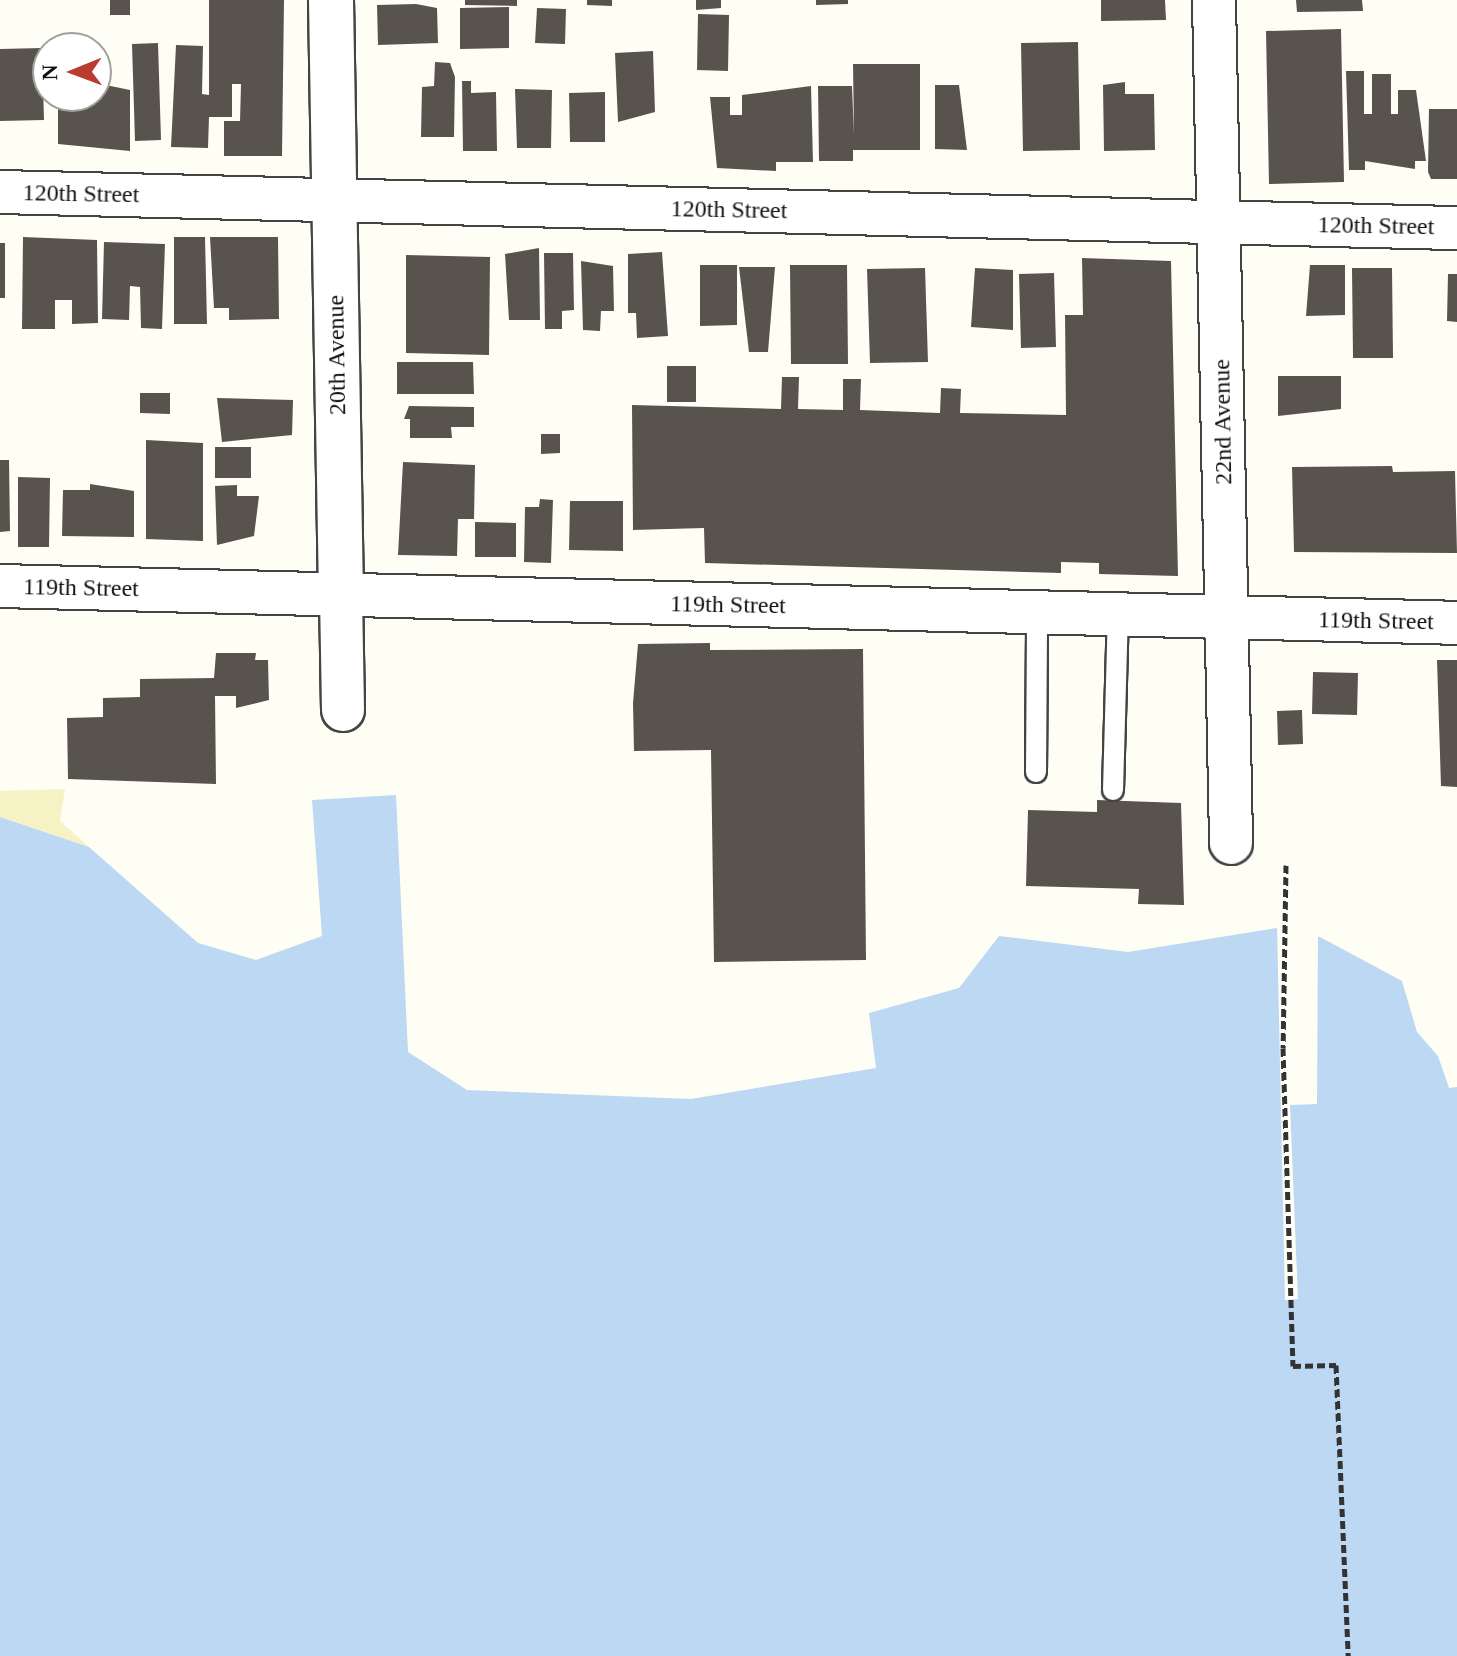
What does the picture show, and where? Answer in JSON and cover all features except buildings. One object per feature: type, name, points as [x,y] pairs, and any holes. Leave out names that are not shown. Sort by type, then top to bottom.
[{"type":"street","name":"20th Avenue","points":[[331,0],[343,710]]},
{"type":"street","name":"22nd Avenue","points":[[1214,0],[1231,843]]},
{"type":"street","name":"120th Street","points":[[0,192],[1457,228]]},
{"type":"street","name":"119th Street","points":[[0,586],[1457,623]]},
{"type":"lane","points":[[1036,772],[1037,613]]},
{"type":"lane","points":[[1113,790],[1118,615]]},
{"type":"path","points":[[1286,865],[1283,1048],[1293,1366],[1336,1365],[1348,1656]]},
{"type":"sand","points":[[65,789],[60,821],[89,847],[0,817],[0,791]]},
{"type":"water","points":[[396,795],[408,1052],[467,1090],[691,1099],[876,1068],[869,1013],[959,988],[999,936],[1128,952],[1276,928],[1320,937],[1402,981],[1417,1032],[1438,1056],[1449,1088],[1457,1087],[1457,1656],[0,1656],[0,817],[89,847],[198,943],[256,960],[322,936],[312,800]]},
{"type":"pier","points":[[1277,924],[1318,932],[1317,1104],[1290,1105],[1298,1299],[1285,1300]]}]
